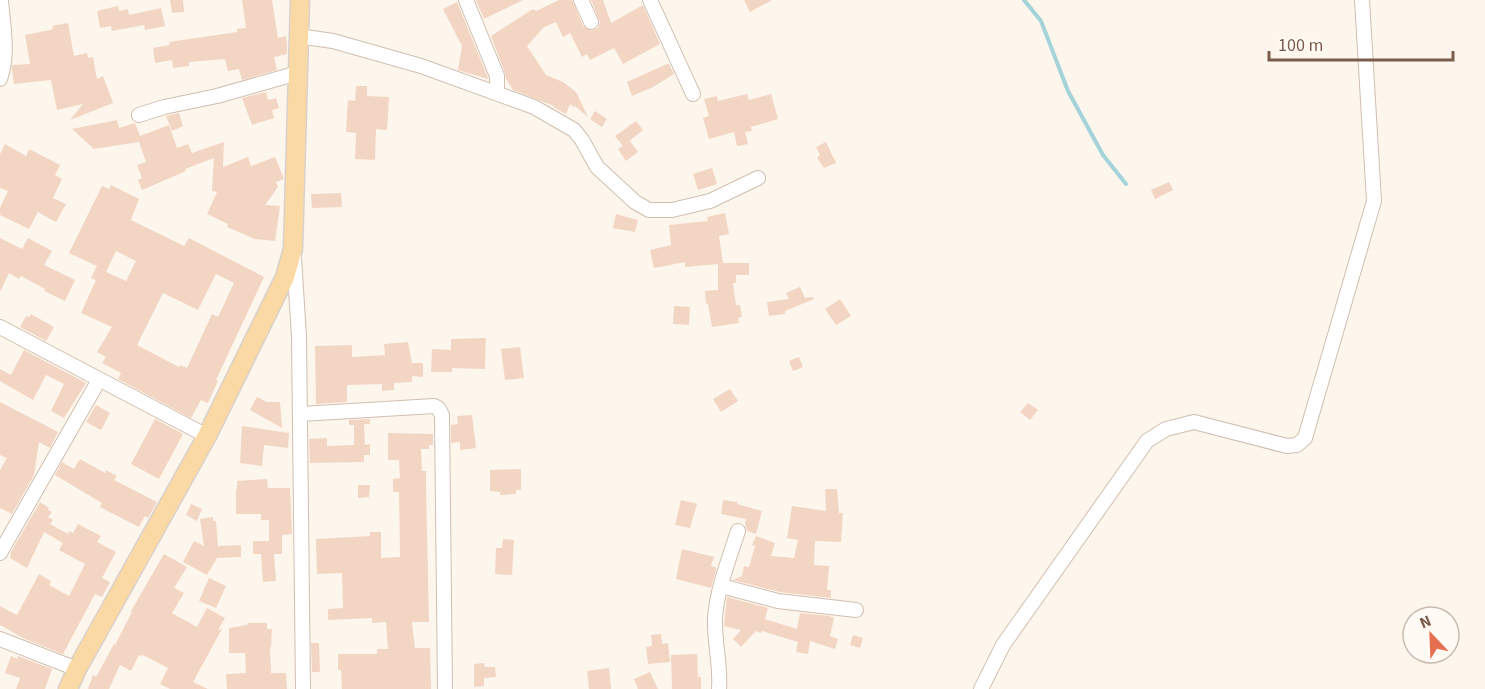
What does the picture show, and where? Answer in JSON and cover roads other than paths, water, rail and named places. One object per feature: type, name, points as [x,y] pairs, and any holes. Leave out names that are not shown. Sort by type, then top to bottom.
[{"type":"main road","points":[[68,689],[207,436],[285,277],[293,249],[300,0]]},
{"type":"street","points":[[0,79],[5,60],[1,0]]},
{"type":"street","points":[[466,0],[497,76],[498,93]]},
{"type":"street","points":[[581,0],[591,22]]},
{"type":"street","points":[[650,0],[693,94]]},
{"type":"street","points":[[981,689],[1003,645],[1147,441],[1166,429],[1194,422],[1287,446],[1297,445],[1305,438],[1374,201],[1362,0]]},
{"type":"street","points":[[298,36],[333,42],[421,66],[534,106],[573,130],[582,140],[597,167],[635,202],[649,210],[672,210],[710,201],[758,178]]},
{"type":"street","points":[[139,115],[298,73]]},
{"type":"street","points":[[293,249],[301,414],[303,689]]},
{"type":"street","points":[[0,327],[207,436]]},
{"type":"street","points":[[0,553],[99,380]]},
{"type":"street","points":[[301,414],[434,406],[440,411],[445,689]]},
{"type":"street","points":[[719,689],[715,616],[721,586],[738,531]]},
{"type":"street","points":[[721,586],[778,601],[856,610]]},
{"type":"street","points":[[0,639],[77,669]]},
{"type":"waterway","points":[[1024,0],[1041,21],[1068,91],[1103,155],[1126,184]]}]
